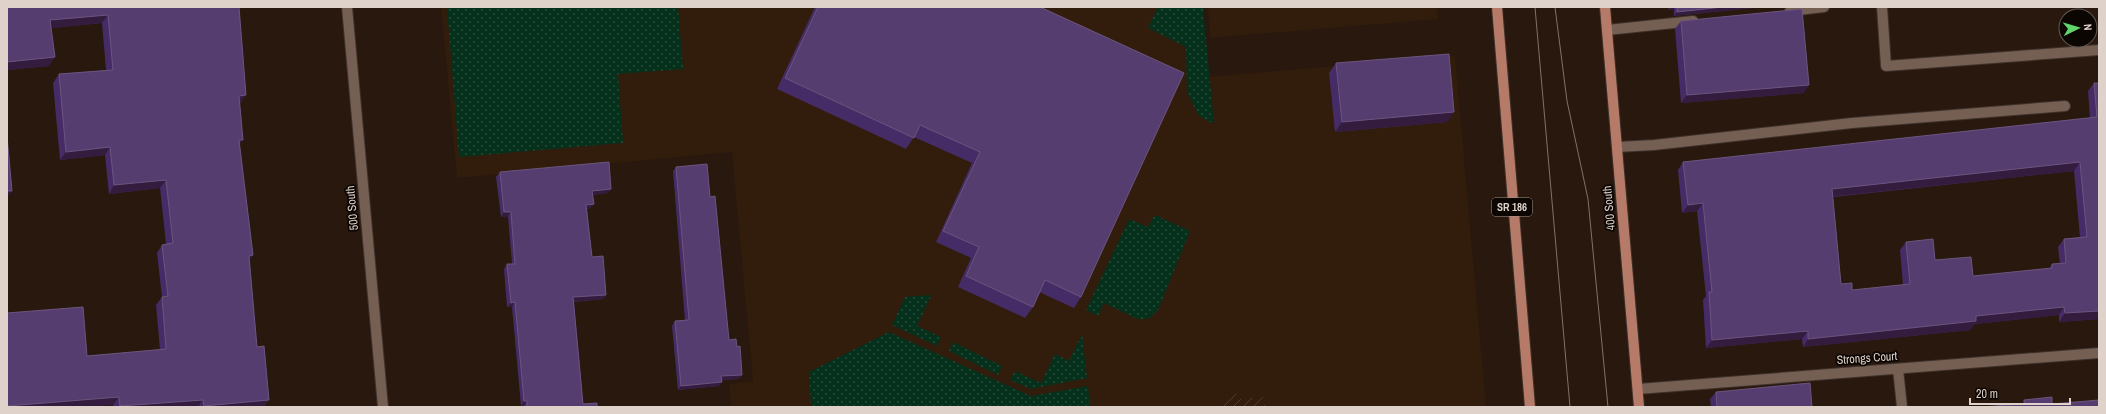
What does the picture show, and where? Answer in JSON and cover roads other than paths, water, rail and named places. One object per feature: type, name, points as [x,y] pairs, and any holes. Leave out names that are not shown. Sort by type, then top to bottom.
[{"type":"main road","name":"SR 186","points":[[1497,7],[1530,407]]},
{"type":"main road","name":"400 South","points":[[1605,7],[1639,407]]},
{"type":"street","name":"500 South","points":[[346,7],[383,407]]},
{"type":"street","points":[[1777,12],[1824,7]]},
{"type":"street","points":[[1882,7],[1886,66],[2099,50]]},
{"type":"street","points":[[1607,30],[1706,20]]},
{"type":"street","points":[[1617,146],[1654,145],[1852,123],[2065,106]]},
{"type":"street","name":"Strongs Court","points":[[1638,389],[2099,353]]},
{"type":"street","points":[[1898,369],[1902,407]]},
{"type":"tram line","points":[[1535,7],[1570,407]]},
{"type":"tram line","points":[[1555,7],[1567,101],[1588,199],[1608,407]]}]
